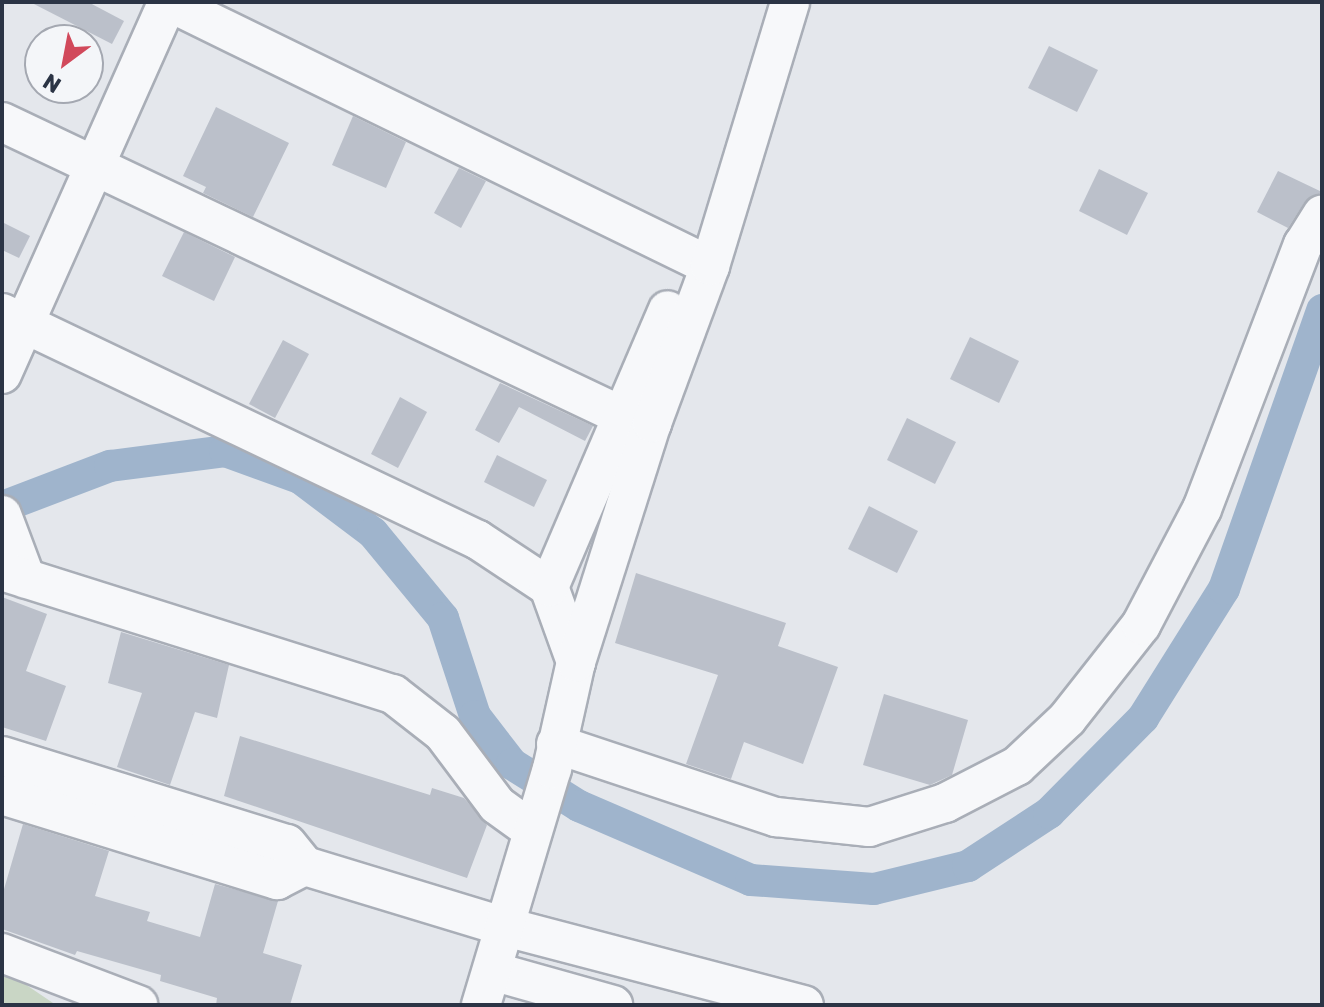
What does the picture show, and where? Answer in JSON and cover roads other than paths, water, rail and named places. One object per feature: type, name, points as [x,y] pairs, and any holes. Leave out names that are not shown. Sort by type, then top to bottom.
[{"type":"street","points":[[2,374],[13,319],[96,168],[168,2],[700,263]]},
{"type":"street","points":[[549,587],[637,419],[700,263],[790,2]]},
{"type":"street","points":[[2,122],[637,419]]},
{"type":"street","points":[[554,757],[776,817],[869,827],[945,803],[1017,766],[1067,719],[1141,625],[1202,509],[1303,245],[1322,215]]},
{"type":"street","points":[[13,319],[478,540],[549,587],[576,662]]},
{"type":"street","points":[[613,1005],[486,988],[554,757],[637,419]]},
{"type":"street","points":[[2,515],[14,575],[393,694],[443,733],[497,805],[535,825]]},
{"type":"street","points":[[2,756],[287,844],[305,866],[506,927],[804,1005]]},
{"type":"street","points":[[2,795],[277,880],[305,866]]},
{"type":"street","points":[[128,834],[138,798]]},
{"type":"street","points":[[2,953],[138,1005]]},
{"type":"waterway","points":[[2,507],[110,466],[225,451],[300,478],[373,533],[443,618],[475,716],[512,764],[579,806],[751,880],[874,889],[968,866],[1049,813],[1143,718],[1224,589],[1322,310]]}]
